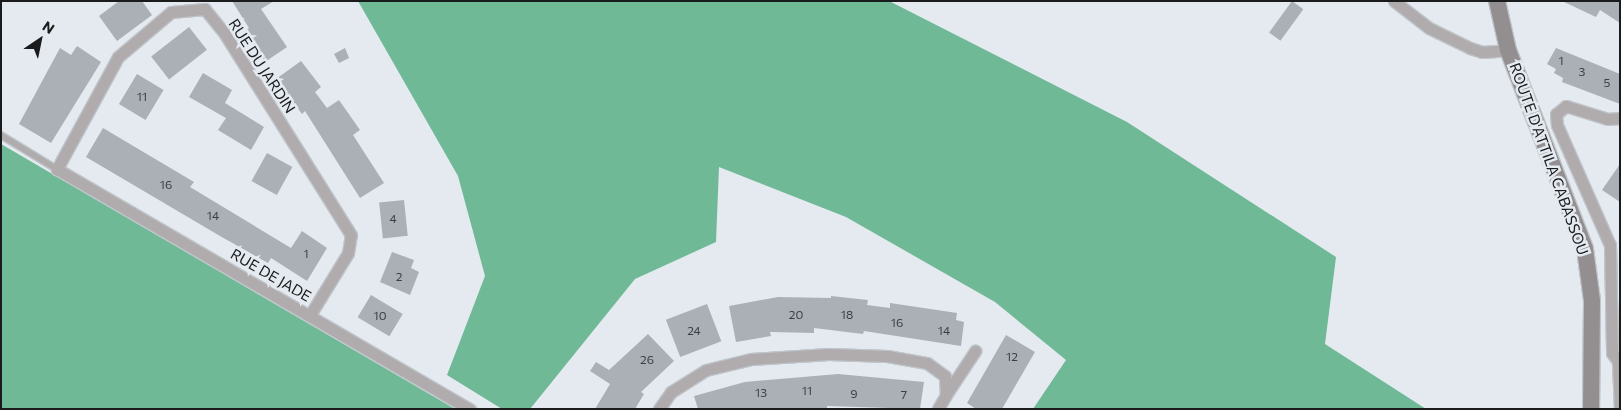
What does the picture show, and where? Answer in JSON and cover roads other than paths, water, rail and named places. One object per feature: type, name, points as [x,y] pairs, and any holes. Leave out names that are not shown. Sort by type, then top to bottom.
[{"type":"main road","name":"ROUTE D'ATTILA CABASSOU","points":[[1497,1],[1508,50],[1585,249],[1592,300],[1591,409]]},
{"type":"street","points":[[1394,1],[1430,28],[1470,48],[1482,52],[1508,50]]},
{"type":"street","name":"RUE DU JARDIN","points":[[57,169],[118,57],[171,12],[206,9],[225,34],[351,235],[348,252],[310,315]]},
{"type":"street","points":[[1620,118],[1608,119],[1566,106],[1556,114],[1557,125],[1615,245],[1617,360],[1620,409]]},
{"type":"street","name":"RUE DE JADE","points":[[57,169],[470,409]]},
{"type":"street","points":[[938,409],[975,351]]},
{"type":"street","points":[[1593,353],[1617,360]]},
{"type":"street","points":[[658,409],[671,392],[706,370],[751,359],[829,354],[887,356],[926,363],[945,376],[946,395]]},
{"type":"lane","points":[[1,135],[57,169]]}]
